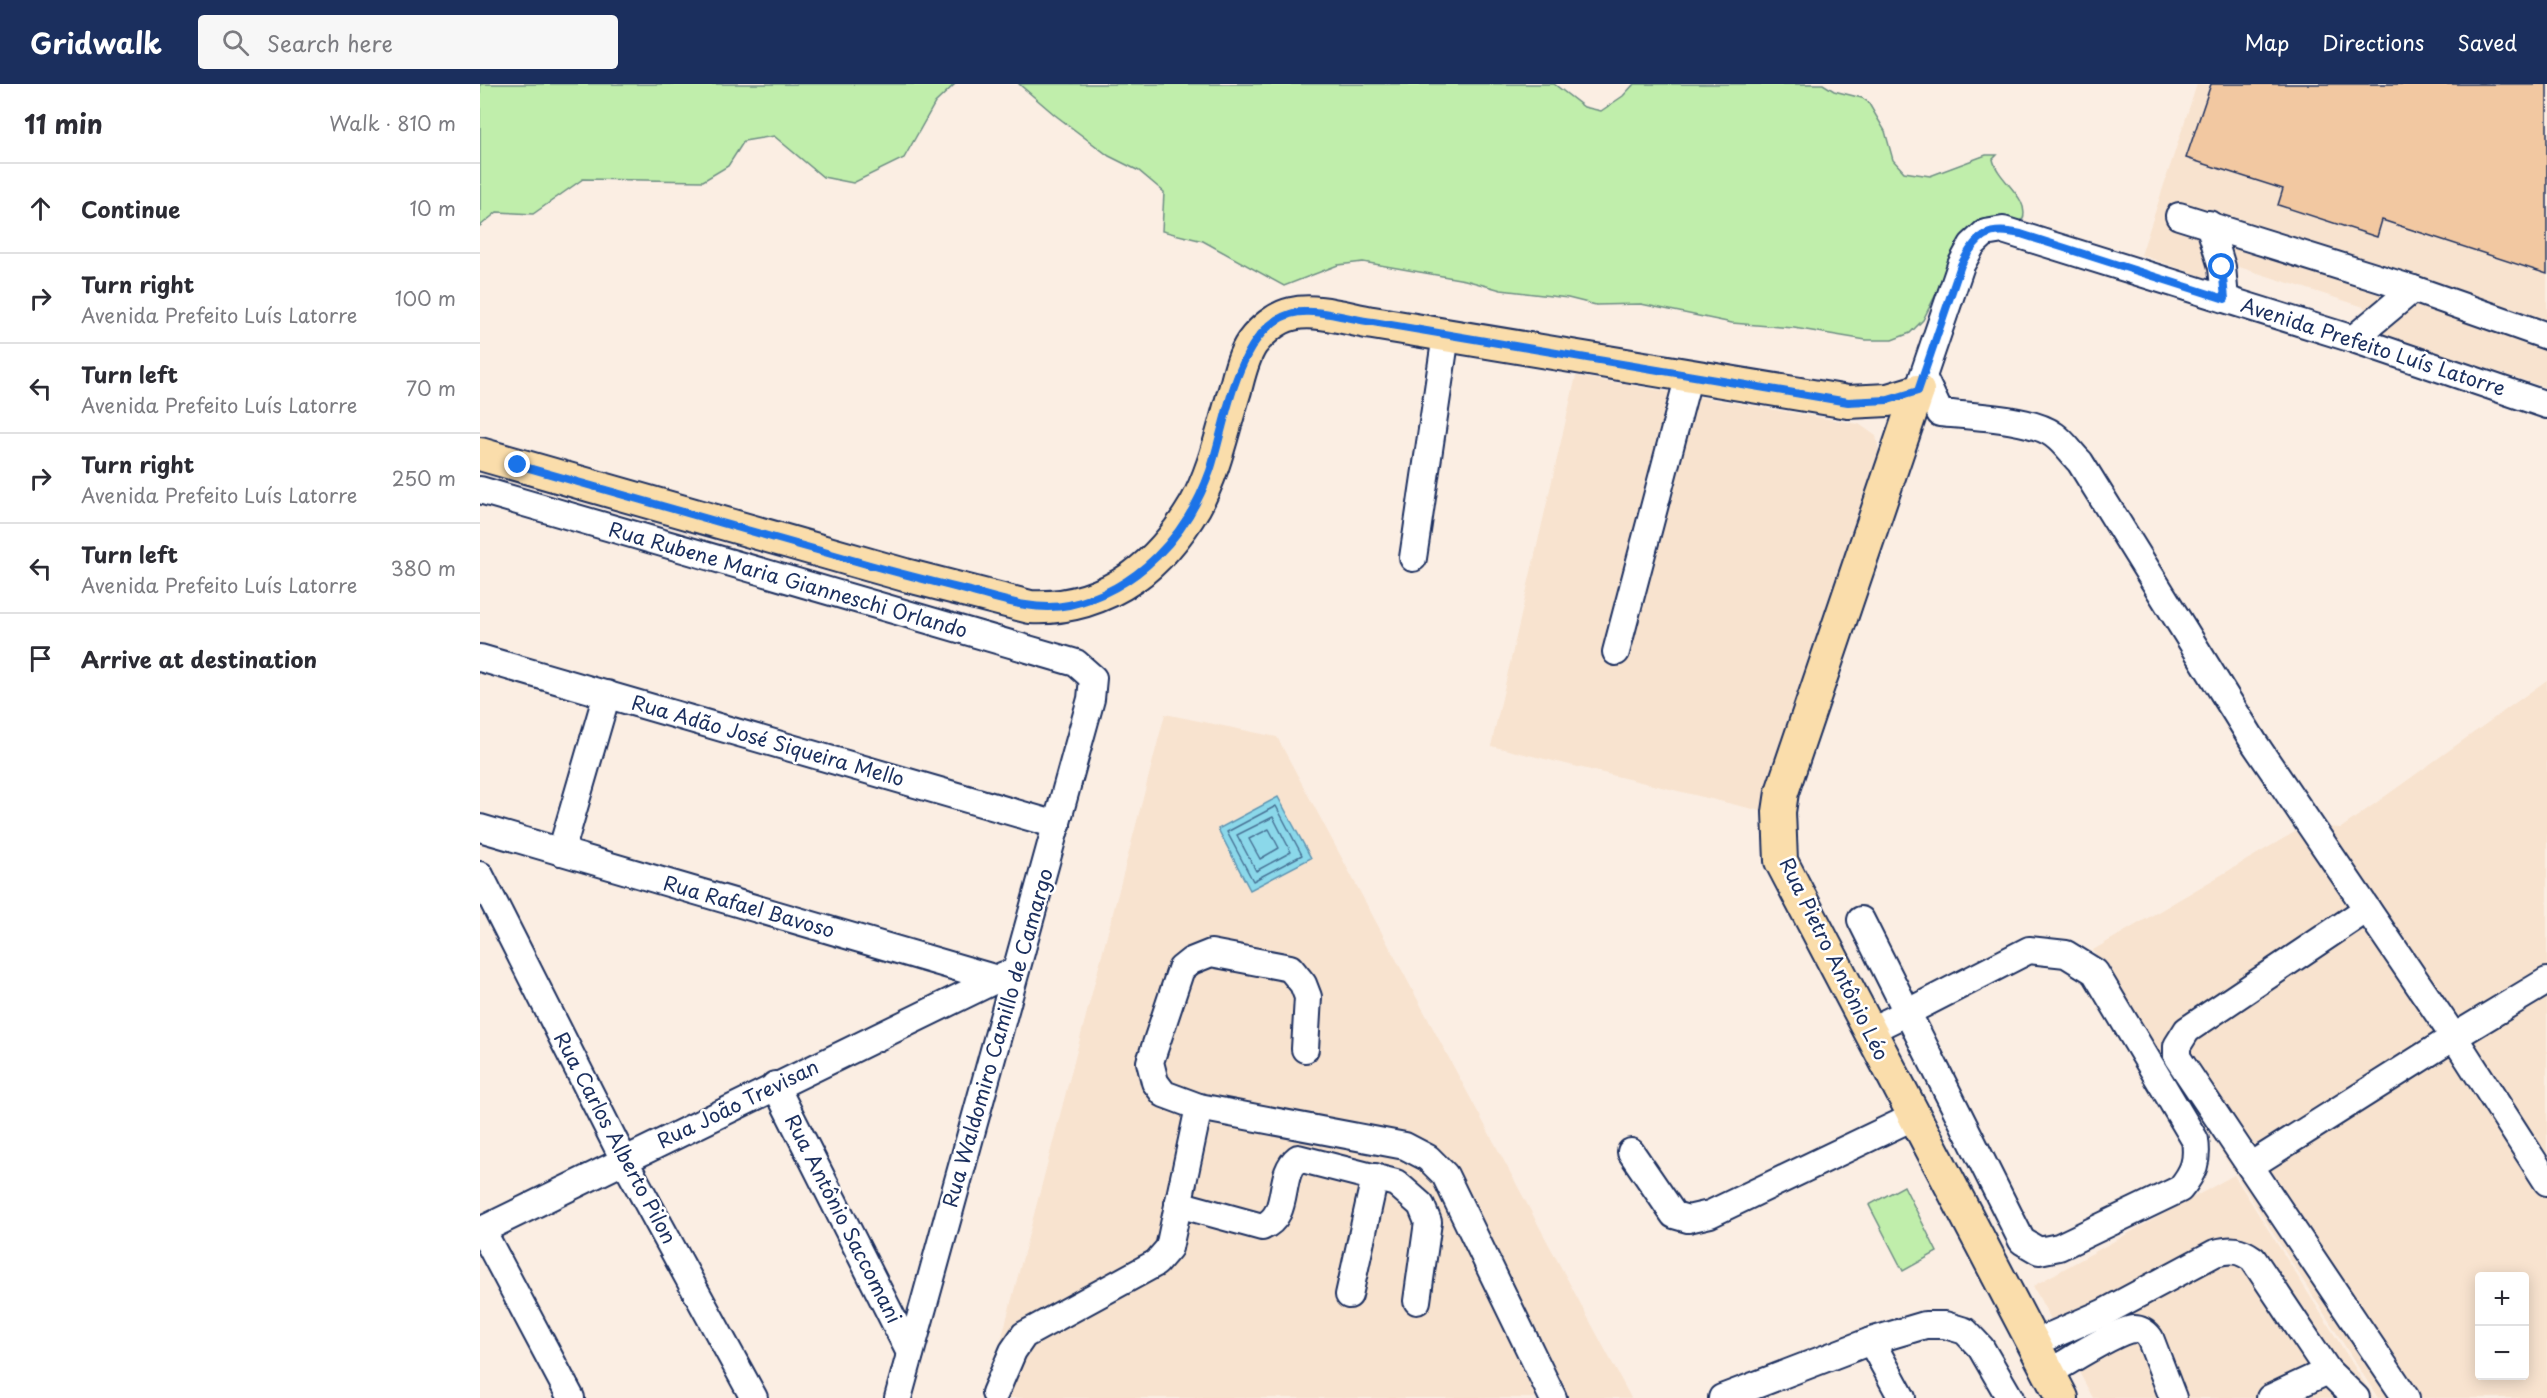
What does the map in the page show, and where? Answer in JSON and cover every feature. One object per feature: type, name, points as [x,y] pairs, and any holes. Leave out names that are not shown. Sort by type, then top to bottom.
[{"type":"main road","points":[[480,454],[916,578],[1030,607],[1067,605],[1096,597],[1122,585],[1147,567],[1180,528],[1195,505],[1209,472],[1251,344],[1264,330],[1291,314],[1307,312],[1848,402],[1888,400],[1920,384]]},
{"type":"main road","name":"Rua Pietro Antônio Léo","points":[[1920,384],[1782,792],[1779,812],[1781,861],[2055,1385]]},
{"type":"main road","points":[[1848,402],[1876,416],[1886,424],[1900,446]]},
{"type":"street","points":[[2179,216],[2414,289],[2547,336]]},
{"type":"street","points":[[2209,224],[2222,267],[2225,299]]},
{"type":"street","name":"Avenida Prefeito Luís Latorre","points":[[1920,384],[1961,265],[1972,245],[1985,233],[2003,230],[2353,339],[2547,405]]},
{"type":"street","points":[[2353,339],[2414,289]]},
{"type":"street","points":[[1413,558],[1446,334]]},
{"type":"street","points":[[1616,652],[1689,375]]},
{"type":"street","points":[[1920,384],[1940,413],[1992,418],[2037,427],[2052,433],[2080,462],[2255,744],[2454,1036],[2547,1182]]},
{"type":"street","name":"Rua Rubene Maria Gianneschi Orlando","points":[[480,490],[1076,663],[1093,678]]},
{"type":"street","name":"Rua Adão José Siqueira Mello","points":[[480,658],[1057,825]]},
{"type":"street","name":"Rua Waldomiro Camillo de Camargo","points":[[898,1398],[1007,974],[1057,825],[1091,699],[1093,678]]},
{"type":"street","points":[[561,852],[607,694]]},
{"type":"street","name":"Rua Rafael Bavoso","points":[[480,828],[1007,974]]},
{"type":"street","name":"Rua Carlos Alberto Pilon","points":[[480,875],[624,1160],[754,1398]]},
{"type":"street","points":[[2367,909],[2187,1030],[2177,1046],[2177,1058],[2406,1398]]},
{"type":"street","points":[[1861,920],[1908,1012],[2022,1240],[2039,1251],[2060,1247],[2180,1189],[2193,1172],[2198,1156],[2195,1140],[2095,972],[2066,954],[2029,950],[1908,1012],[1869,1031]]},
{"type":"street","points":[[1305,1048],[1308,997],[1303,984],[1290,968],[1211,953],[1191,961],[1181,969],[1149,1062],[1155,1082],[1164,1094],[1199,1107],[1404,1146],[1428,1158],[1445,1175],[1552,1398]]},
{"type":"street","name":"Rua João Trevisan","points":[[481,1230],[1007,974]]},
{"type":"street","points":[[2250,1166],[2454,1036],[2547,981]]},
{"type":"street","name":"Rua Antônio Saccomani","points":[[775,1085],[910,1353]]},
{"type":"street","points":[[995,1393],[1013,1351],[1024,1335],[1156,1263],[1169,1248],[1199,1107]]},
{"type":"street","points":[[1631,1152],[1674,1215],[1688,1219],[1710,1214],[1913,1117]]},
{"type":"street","points":[[1178,1204],[1262,1227],[1271,1223],[1278,1216],[1291,1164],[1298,1158],[1396,1183],[1421,1205],[1428,1222],[1417,1301]]},
{"type":"street","points":[[1349,1295],[1375,1177]]},
{"type":"street","points":[[481,1230],[571,1398]]},
{"type":"street","points":[[2032,1344],[2122,1302],[2215,1253],[2241,1251],[2253,1259],[2328,1371],[2356,1398]]},
{"type":"street","points":[[2122,1302],[2136,1329]]},
{"type":"street","points":[[1722,1398],[1871,1341],[1925,1325],[1945,1325],[1965,1331],[1981,1348],[2010,1398]]},
{"type":"street","points":[[2055,1385],[2116,1336],[2136,1329],[2145,1331],[2150,1338],[2173,1398]]},
{"type":"street","points":[[1871,1341],[1902,1398]]},
{"type":"street","points":[[2270,1398],[2328,1371]]},
{"type":"shaded area","points":[[2197,84],[2547,84],[2547,388],[2382,334],[2364,307],[2233,265],[2204,277],[2141,255]]},
{"type":"shaded area","points":[[1576,376],[1859,424],[1876,436],[1882,464],[1761,811],[1491,746]]},
{"type":"shaded area","points":[[2547,680],[2547,1398],[2378,1398],[2093,950],[2305,826],[2341,828]]},
{"type":"shaded area","points":[[1165,714],[1277,737],[1631,1398],[986,1398]]},
{"type":"shaded area","points":[[2234,1175],[2374,1398],[2093,1398],[2033,1286]]},
{"type":"green space","points":[[480,84],[955,84],[935,103],[904,158],[853,183],[823,177],[774,136],[744,141],[728,166],[703,181],[583,179],[533,214],[497,212],[480,226]]},
{"type":"green space","points":[[1019,84],[1554,84],[1584,107],[1601,111],[1623,96],[1634,84],[1823,84],[1834,91],[1862,98],[1868,102],[1885,131],[1893,160],[1904,172],[1930,176],[1986,155],[1997,155],[1993,159],[1996,167],[2022,203],[2023,219],[1955,256],[1923,320],[1910,333],[1892,340],[1866,340],[1794,328],[1732,323],[1641,304],[1596,305],[1568,298],[1501,290],[1465,280],[1363,262],[1338,265],[1284,286],[1203,241],[1162,231],[1164,192],[1139,171],[1109,156]]},
{"type":"green space","points":[[1904,1186],[1937,1252],[1903,1271],[1869,1205]]},
{"type":"water","points":[[1278,797],[1311,858],[1250,890],[1218,829]]},
{"type":"building","points":[[2211,84],[2547,84],[2547,274],[2382,220],[2377,237],[2278,205],[2283,189],[2186,158]]},
{"type":"route","points":[[518,465],[905,574],[1030,607],[1046,608],[1096,597],[1122,585],[1147,567],[1165,548],[1195,505],[1209,472],[1251,344],[1264,330],[1291,314],[1307,312],[1848,402],[1872,402],[1918,391],[1961,265],[1972,245],[1985,233],[2003,230],[2021,234],[2225,299],[2222,267]]}]
